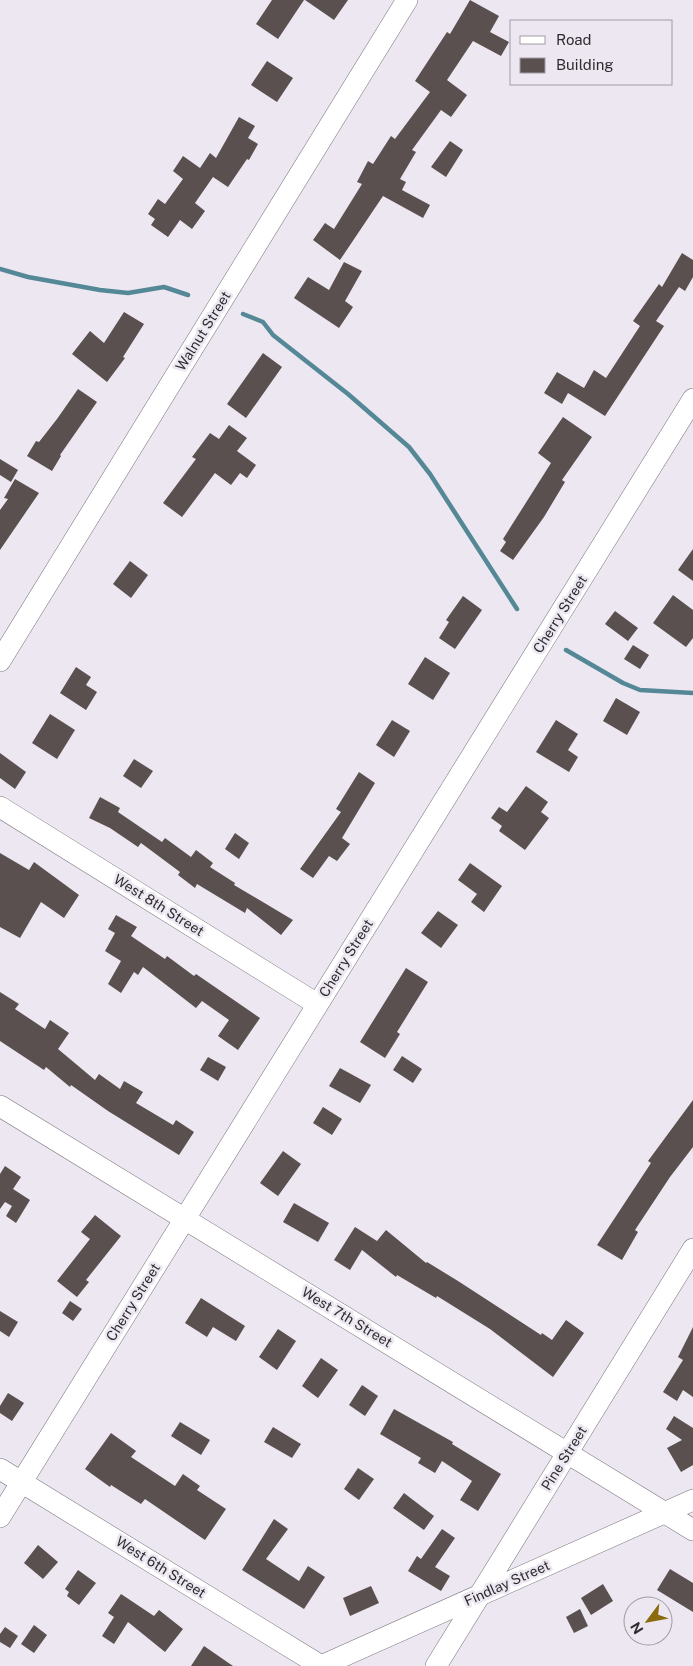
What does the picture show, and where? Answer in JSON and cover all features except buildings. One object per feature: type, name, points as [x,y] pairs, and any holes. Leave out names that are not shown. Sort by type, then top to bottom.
[{"type":"street","name":"Walnut Street","points":[[0,662],[407,0]]},
{"type":"street","name":"Cherry Street","points":[[0,1517],[693,399]]},
{"type":"street","name":"West 8th Street","points":[[0,807],[317,1004]]},
{"type":"street","name":"West 7th Street","points":[[0,1106],[693,1530]]},
{"type":"street","name":"Pine Street","points":[[436,1666],[477,1596],[693,1249]]},
{"type":"street","name":"West 6th Street","points":[[0,1469],[321,1666]]},
{"type":"street","name":"Findlay Street","points":[[321,1666],[693,1500]]},
{"type":"waterway","points":[[0,269],[28,277],[100,290],[128,293],[164,287],[188,295]]},
{"type":"waterway","points":[[243,314],[263,322],[273,335],[348,394],[409,447],[430,474],[517,609]]},
{"type":"waterway","points":[[566,650],[623,683],[640,690],[693,693]]}]
